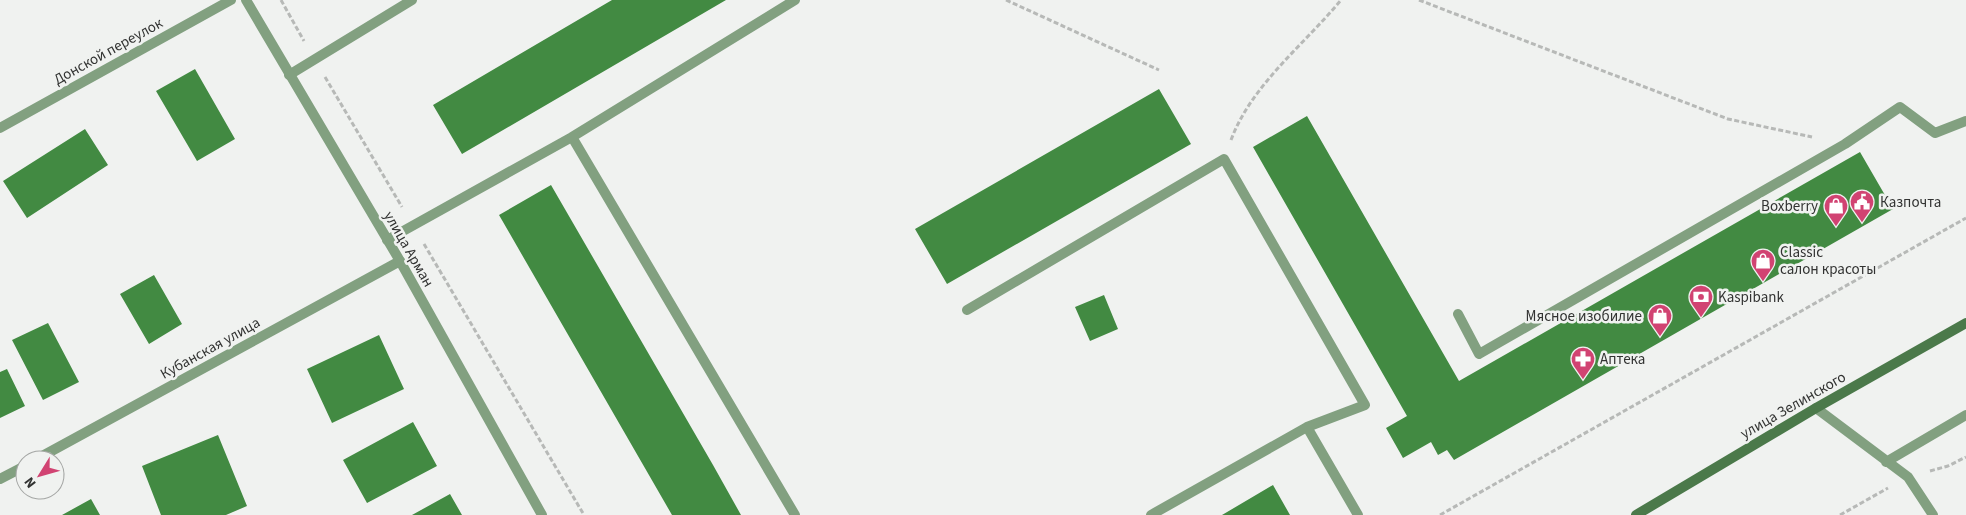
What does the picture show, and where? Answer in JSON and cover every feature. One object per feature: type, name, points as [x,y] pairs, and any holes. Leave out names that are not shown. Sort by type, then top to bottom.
[{"type":"main road","name":"улица Зелинского","points":[[1636,515],[1816,408],[1966,323]]},
{"type":"street","name":"Донской переулок","points":[[0,128],[231,0]]},
{"type":"street","name":"улица Арман","points":[[246,0],[400,262],[542,515]]},
{"type":"street","points":[[289,75],[412,0]]},
{"type":"street","points":[[387,240],[572,137],[795,0]]},
{"type":"street","points":[[1458,314],[1478,354],[1845,144],[1900,107],[1935,133],[1966,121]]},
{"type":"street","points":[[572,137],[795,515]]},
{"type":"street","points":[[967,310],[1224,159],[1365,406],[1307,427],[1151,515]]},
{"type":"street","name":"Кубанская улица","points":[[53,450],[400,262]]},
{"type":"street","points":[[1816,408],[1908,477],[1933,515]]},
{"type":"street","points":[[1886,462],[1966,415]]},
{"type":"street","points":[[1307,427],[1358,515]]},
{"type":"street","points":[[0,479],[15,471]]},
{"type":"path","points":[[281,0],[584,515]]},
{"type":"path","points":[[1006,0],[1160,70]]},
{"type":"path","points":[[1224,159],[1239,120],[1278,68],[1341,0]]},
{"type":"path","points":[[1419,0],[1728,119],[1845,144]]},
{"type":"path","points":[[1440,515],[1966,218]]},
{"type":"building","points":[[612,0],[726,0],[462,154],[433,105]]},
{"type":"building","points":[[195,69],[235,139],[197,161],[156,91]]},
{"type":"building","points":[[1159,89],[1191,144],[947,284],[915,229]]},
{"type":"building","points":[[1307,116],[1459,381],[1860,152],[1893,209],[1454,460],[1447,450],[1438,455],[1431,442],[1403,458],[1386,428],[1407,416],[1253,147]]},
{"type":"building","points":[[85,129],[108,165],[27,218],[3,181]]},
{"type":"building","points":[[551,185],[741,515],[672,515],[499,215]]},
{"type":"building","points":[[154,275],[182,324],[149,344],[120,294]]},
{"type":"building","points":[[1104,295],[1118,329],[1090,341],[1075,307]]},
{"type":"building","points":[[48,323],[79,382],[43,400],[12,340]]},
{"type":"building","points":[[379,335],[404,389],[332,423],[307,369]]},
{"type":"building","points":[[7,369],[25,406],[0,418],[0,372]]},
{"type":"building","points":[[413,422],[437,466],[367,503],[343,460]]},
{"type":"building","points":[[218,435],[247,506],[226,515],[161,515],[142,466]]},
{"type":"building","points":[[1273,485],[1290,515],[1222,515]]},
{"type":"building","points":[[450,494],[462,515],[412,515]]},
{"type":"building","points":[[91,499],[100,515],[62,515]]},
{"type":"place","name":"Казпочта","points":[[1862,223]]},
{"type":"place","name":"Boxberry","points":[[1836,227]]},
{"type":"place","name":"Classic салон красоты","points":[[1763,282]]},
{"type":"place","name":"Kaspibank","points":[[1701,318]]},
{"type":"place","name":"Мясное изобилие","points":[[1660,337]]},
{"type":"place","name":"Аптека","points":[[1583,380]]}]
